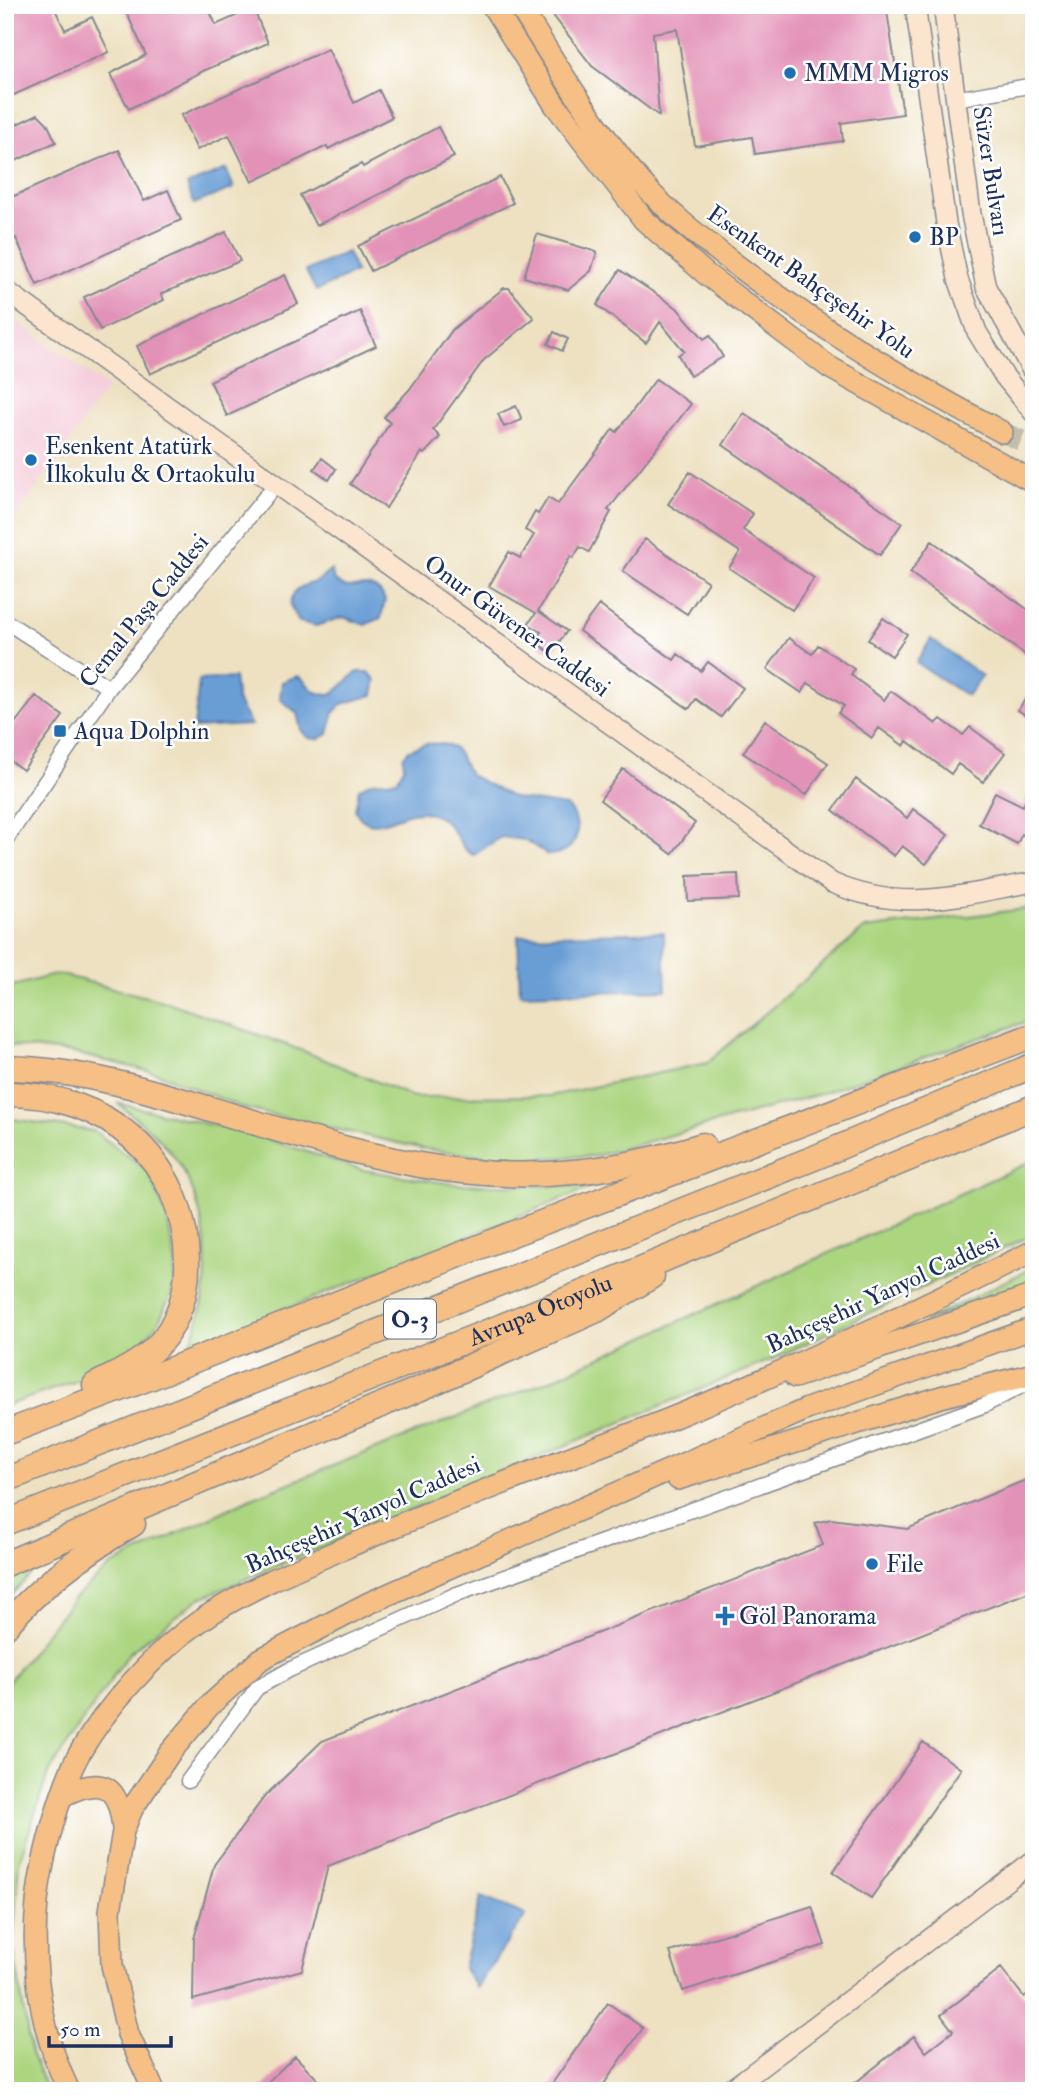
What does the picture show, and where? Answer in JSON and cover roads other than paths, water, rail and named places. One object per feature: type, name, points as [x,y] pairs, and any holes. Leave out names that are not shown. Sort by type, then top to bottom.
[{"type":"highway","points":[[5,1430],[1034,1035]]},
{"type":"highway","name":"Avrupa Otoyolu","points":[[5,1480],[814,1157],[1034,1065]]},
{"type":"highway","points":[[5,1068],[48,1070],[96,1078],[158,1093],[337,1148],[440,1170],[482,1174],[529,1176],[611,1168],[665,1157],[745,1132],[796,1125]]},
{"type":"highway","points":[[5,1094],[70,1103],[103,1116],[133,1137],[156,1161],[179,1203],[185,1228],[187,1269],[185,1293],[173,1321],[160,1343],[142,1360],[15,1420],[5,1430]]},
{"type":"highway","name":"Avrupa Otoyolu","points":[[5,1523],[673,1257],[1034,1107]]},
{"type":"highway","points":[[5,1564],[597,1310],[646,1280],[673,1257]]},
{"type":"highway","points":[[5,1627],[42,1587],[107,1539],[173,1504],[280,1455],[318,1431]]},
{"type":"main road","name":"Esenkent Bahçeşehir Yolu","points":[[492,5],[555,105],[644,220],[706,274],[829,367],[1034,482]]},
{"type":"main road","name":"Esenkent Bahçeşehir Yolu","points":[[519,5],[600,131],[642,183],[685,226],[761,284],[864,354],[910,383],[1002,432]]},
{"type":"main road","name":"Bahçeşehir Yanyol Caddesi","points":[[69,2091],[51,2045],[36,1967],[40,1880],[48,1841],[78,1756],[140,1674],[200,1621],[294,1570],[474,1493],[673,1417],[924,1305],[1034,1251]]},
{"type":"main road","points":[[673,1417],[1034,1295]]},
{"type":"main road","points":[[154,2091],[128,2034],[117,2000],[112,1965],[110,1911],[123,1831],[132,1809],[169,1754],[210,1705],[261,1659],[369,1604],[807,1409],[1034,1328]]},
{"type":"main road","points":[[590,1507],[944,1396],[1034,1374]]},
{"type":"main road","points":[[64,1795],[83,1785],[98,1785],[111,1790],[120,1804],[123,1831]]},
{"type":"street","name":"Süzer Bulvarı","points":[[915,5],[946,223],[958,279],[977,332],[1004,376],[1034,413]]},
{"type":"street","name":"Süzer Bulvarı","points":[[943,5],[971,214],[986,288],[1034,374]]},
{"type":"street","points":[[955,99],[1034,85]]},
{"type":"street","name":"Onur Güvener Caddesi","points":[[5,290],[832,883],[862,897],[898,902],[932,900],[1034,882]]},
{"type":"street","name":"Cemal Paşa Caddesi","points":[[5,841],[109,688],[276,484]]},
{"type":"street","points":[[5,621],[109,688]]},
{"type":"street","points":[[188,1781],[257,1688],[289,1670],[457,1594],[985,1405],[1034,1379]]},
{"type":"street","points":[[729,2091],[1034,1860]]},
{"type":"water","points":[[226,169],[234,188],[194,204],[187,185]]},
{"type":"water","points":[[347,252],[356,272],[316,291],[306,271]]},
{"type":"water","points":[[331,570],[335,581],[345,587],[368,586],[377,589],[385,600],[381,618],[365,625],[343,617],[316,626],[299,622],[290,605],[293,594]]},
{"type":"water","points":[[931,639],[982,676],[967,696],[916,663]]},
{"type":"water","points":[[358,672],[369,672],[376,680],[373,695],[342,704],[334,712],[328,734],[319,739],[308,738],[301,730],[297,713],[280,699],[282,682],[297,676],[314,691],[328,694],[339,689]]},
{"type":"water","points":[[234,678],[237,701],[251,725],[194,728],[199,680]]},
{"type":"water","points":[[425,744],[451,746],[470,775],[514,798],[566,806],[576,822],[576,838],[572,845],[558,854],[548,855],[525,840],[501,837],[474,855],[468,852],[443,820],[434,815],[413,813],[377,824],[361,819],[355,810],[359,789],[371,782],[397,780],[404,767],[403,757],[409,750]]},
{"type":"water","points":[[664,932],[666,990],[520,994],[518,936]]},
{"type":"water","points":[[481,1897],[526,1915],[476,1988],[463,1967]]},
{"type":"tunnel","points":[[1002,432],[1034,446]]},
{"type":"place","name":"MMM Migros","points":[[790,73]]},
{"type":"place","name":"BP","points":[[915,237]]},
{"type":"place","name":"Esenkent Atatürk İlkokulu & Ortaokulu","points":[[31,460]]},
{"type":"place","name":"Aqua Dolphin","points":[[60,731]]},
{"type":"place","name":"File","points":[[872,1564]]},
{"type":"place","name":"Göl Panorama","points":[[725,1616]]}]
